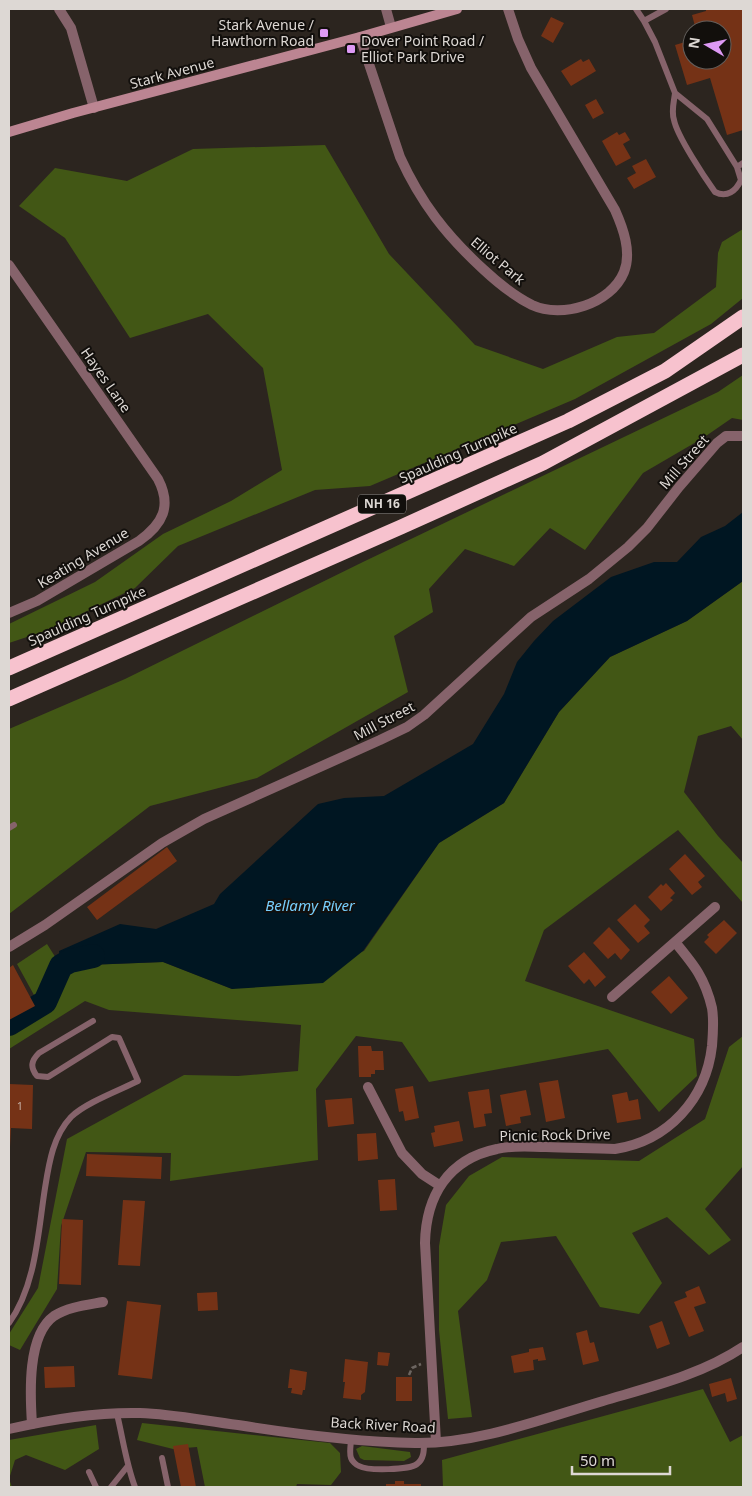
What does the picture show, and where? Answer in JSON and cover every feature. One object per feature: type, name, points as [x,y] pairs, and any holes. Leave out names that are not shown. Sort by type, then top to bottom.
[{"type":"highway","name":"Spaulding Turnpike","points":[[9,668],[568,421],[665,371],[743,317]]},
{"type":"highway","name":"NH 16","points":[[9,699],[543,463],[743,356]]},
{"type":"main road","name":"Stark Avenue","points":[[9,132],[457,9]]},
{"type":"street","points":[[60,9],[71,28],[94,108]]},
{"type":"street","points":[[386,9],[391,27]]},
{"type":"street","name":"Elliot Park","points":[[360,36],[400,157],[427,205],[453,240],[500,284],[533,305],[547,309],[563,310],[577,308],[600,298],[616,286],[624,272],[627,256],[622,225],[525,55],[508,9]]},
{"type":"street","name":"Hayes Lane","points":[[9,265],[158,479],[165,498],[163,515]]},
{"type":"street","name":"Mill Street","points":[[9,947],[45,925],[162,843],[204,819],[407,727],[424,715],[531,617],[589,579],[628,546],[647,528],[717,443],[726,436],[743,436]]},
{"type":"street","name":"Keating Avenue","points":[[9,614],[37,601],[140,540],[150,533],[163,515]]},
{"type":"street","points":[[612,997],[715,907]]},
{"type":"street","name":"Picnic Rock Drive","points":[[436,1442],[425,1235],[428,1212],[439,1185],[461,1164],[487,1151],[514,1147],[615,1149],[627,1147],[638,1144],[660,1133],[684,1113],[695,1098],[707,1069],[711,1052],[713,1023],[710,1002],[696,967],[675,942]]},
{"type":"street","points":[[368,1087],[402,1153],[422,1174],[439,1185]]},
{"type":"street","points":[[32,1424],[32,1368],[40,1332],[46,1322],[55,1315],[67,1310],[103,1302]]},
{"type":"street","name":"Back River Road","points":[[9,1429],[77,1416],[139,1413],[351,1439],[436,1442],[493,1432],[657,1385],[723,1359],[743,1347]]},
{"type":"lane","points":[[636,9],[655,42],[675,93],[707,119],[737,167],[741,180],[738,187],[729,194],[721,195],[715,192],[678,132],[672,110],[675,93]]},
{"type":"lane","points":[[644,21],[666,9]]},
{"type":"lane","points":[[737,167],[743,163]]},
{"type":"lane","points":[[9,1323],[29,1281],[48,1171],[53,1150],[61,1132],[72,1116],[82,1109],[138,1081],[119,1038],[112,1038],[48,1077],[38,1076],[33,1070],[34,1059],[39,1053],[92,1021]]},
{"type":"lane","points":[[117,1414],[127,1467],[135,1487]]},
{"type":"lane","points":[[351,1439],[350,1458],[354,1463],[365,1468],[404,1468],[411,1466],[421,1460],[424,1454],[424,1443]]},
{"type":"lane","points":[[162,1458],[168,1487]]},
{"type":"lane","points":[[111,1487],[127,1467]]},
{"type":"lane","points":[[89,1472],[96,1487]]},
{"type":"path","points":[[409,1375],[412,1368],[422,1364]]},
{"type":"green space","points":[[325,145],[389,254],[475,345],[543,369],[617,337],[654,333],[716,287],[718,253],[722,242],[743,229],[743,298],[711,324],[575,399],[370,486],[315,490],[178,546],[135,588],[48,630],[9,643],[9,624],[95,582],[163,534],[231,501],[282,470],[263,368],[208,314],[130,338],[65,238],[19,206],[55,168],[127,181],[193,149]]},
{"type":"green space","points":[[743,375],[743,420],[732,418],[703,438],[643,473],[585,550],[550,528],[514,566],[465,549],[429,589],[433,612],[394,636],[408,692],[257,778],[150,806],[9,914],[9,729],[125,679],[365,561],[718,392]]},
{"type":"green space","points":[[743,581],[743,740],[731,726],[698,736],[684,792],[718,836],[743,863],[743,903],[678,830],[544,930],[525,981],[694,1039],[697,1076],[659,1112],[608,1049],[429,1082],[402,1042],[356,1036],[316,1089],[318,1160],[170,1181],[171,1153],[86,1152],[61,1226],[57,1289],[20,1350],[9,1345],[9,1334],[38,1288],[67,1139],[184,1075],[238,1076],[298,1071],[301,1025],[109,1010],[85,1001],[9,1049],[9,1024],[40,1006],[17,964],[47,944],[61,966],[163,962],[232,989],[364,951],[439,843],[504,803],[559,712],[610,657],[687,621]]},
{"type":"green space","points":[[743,1036],[743,1166],[705,1209],[731,1240],[709,1255],[667,1217],[632,1233],[662,1283],[639,1314],[600,1307],[556,1236],[501,1242],[487,1280],[458,1311],[472,1417],[448,1419],[439,1330],[439,1246],[446,1205],[469,1176],[502,1157],[639,1161],[705,1119],[729,1047]]},
{"type":"green space","points":[[703,1389],[730,1442],[743,1435],[743,1487],[443,1487],[442,1460]]},
{"type":"green space","points":[[142,1423],[330,1443],[340,1453],[341,1472],[331,1485],[297,1484],[296,1487],[205,1487],[197,1447],[173,1449],[137,1440]]},
{"type":"green space","points":[[96,1425],[99,1449],[65,1470],[26,1455],[15,1460],[9,1479],[9,1440]]},
{"type":"green space","points":[[362,1446],[410,1452],[411,1457],[404,1461],[364,1460],[360,1458],[356,1449]]},
{"type":"water","name":"Bellamy River","points":[[743,512],[743,581],[687,621],[610,657],[559,712],[504,803],[439,843],[363,951],[323,983],[232,989],[163,962],[61,966],[59,951],[120,924],[156,929],[214,904],[220,894],[318,804],[344,798],[384,796],[473,744],[504,694],[517,662],[553,621],[611,577],[654,562],[677,562],[701,537],[725,526]]},
{"type":"building","points":[[706,9],[743,9],[743,130],[727,135],[710,78],[687,85],[682,70],[732,70],[732,20],[693,20],[692,15],[706,11]]},
{"type":"building","points":[[551,17],[564,23],[553,43],[541,36]]},
{"type":"building","points":[[682,43],[682,68],[675,45]]},
{"type":"building","points":[[581,59],[583,62],[589,59],[596,71],[571,86],[561,71]]},
{"type":"building","points":[[596,99],[604,113],[593,119],[585,105]]},
{"type":"building","points":[[617,132],[619,135],[625,132],[630,140],[623,144],[631,158],[616,166],[602,141]]},
{"type":"building","points":[[646,159],[656,177],[634,189],[627,178],[636,173],[632,166]]},
{"type":"building","points":[[167,847],[177,861],[97,920],[87,907]]},
{"type":"building","points":[[685,854],[705,876],[698,882],[702,887],[692,895],[669,869]]},
{"type":"building","points":[[666,883],[675,893],[670,898],[673,900],[661,911],[648,897],[661,884],[663,886]]},
{"type":"building","points":[[635,904],[650,920],[644,926],[650,933],[638,943],[617,920]]},
{"type":"building","points":[[724,920],[737,933],[716,954],[704,942],[709,937],[707,935]]},
{"type":"building","points":[[609,927],[630,950],[621,960],[615,953],[608,959],[593,943]]},
{"type":"building","points":[[584,952],[606,977],[595,987],[589,979],[584,984],[568,966]]},
{"type":"building","points":[[13,965],[35,1006],[9,1020],[9,968]]},
{"type":"building","points":[[669,976],[688,998],[671,1014],[651,992]]},
{"type":"building","points":[[358,1046],[371,1046],[372,1051],[383,1051],[384,1070],[375,1070],[375,1074],[371,1074],[371,1077],[359,1077]]},
{"type":"building","points":[[558,1080],[565,1118],[546,1122],[539,1083]]},
{"type":"building","points":[[9,1084],[33,1085],[32,1129],[11,1128],[10,1147],[9,1147]]},
{"type":"building","points":[[413,1086],[419,1118],[405,1121],[403,1111],[399,1112],[395,1089]]},
{"type":"building","points":[[489,1089],[492,1113],[484,1114],[486,1126],[474,1128],[468,1092]]},
{"type":"building","points":[[526,1090],[531,1115],[520,1117],[521,1123],[506,1126],[500,1095]]},
{"type":"building","points":[[627,1092],[629,1101],[638,1099],[641,1119],[617,1123],[612,1095]]},
{"type":"building","points":[[352,1098],[354,1124],[328,1127],[325,1100]]},
{"type":"building","points":[[459,1121],[463,1141],[434,1147],[431,1133],[435,1132],[434,1126]]},
{"type":"building","points":[[376,1133],[378,1159],[358,1161],[357,1134]]},
{"type":"building","points":[[87,1154],[162,1157],[161,1179],[86,1176]]},
{"type":"building","points":[[395,1179],[397,1210],[380,1211],[378,1180]]},
{"type":"building","points":[[123,1200],[145,1201],[140,1266],[118,1265]]},
{"type":"building","points":[[62,1219],[83,1220],[81,1285],[59,1284]]},
{"type":"building","points":[[699,1286],[706,1303],[694,1307],[704,1331],[689,1337],[674,1302],[687,1297],[685,1292]]},
{"type":"building","points":[[217,1292],[218,1310],[198,1311],[197,1293]]},
{"type":"building","points":[[127,1301],[161,1305],[152,1379],[118,1375]]},
{"type":"building","points":[[662,1321],[670,1344],[657,1349],[649,1326]]},
{"type":"building","points":[[587,1330],[590,1343],[594,1342],[599,1361],[583,1365],[576,1333]]},
{"type":"building","points":[[543,1347],[546,1360],[533,1360],[534,1370],[514,1373],[511,1356],[529,1352],[529,1349]]},
{"type":"building","points":[[378,1352],[390,1353],[388,1366],[377,1365]]},
{"type":"building","points":[[345,1359],[368,1362],[365,1392],[361,1395],[361,1400],[343,1398]]},
{"type":"building","points":[[74,1366],[75,1387],[45,1388],[44,1367]]},
{"type":"building","points":[[290,1369],[307,1372],[305,1390],[303,1390],[302,1395],[291,1393],[292,1388],[288,1388]]},
{"type":"building","points":[[396,1377],[412,1377],[412,1401],[396,1401]]},
{"type":"building","points":[[731,1378],[737,1399],[727,1402],[725,1393],[712,1397],[709,1384]]},
{"type":"building","points":[[188,1444],[196,1487],[181,1487],[173,1446]]},
{"type":"building","points":[[395,1481],[404,1481],[404,1484],[421,1484],[421,1487],[386,1487],[386,1484],[395,1484]]},
{"type":"waterway","name":"Bellamy River","points":[[9,1024],[45,1002],[61,966],[70,961],[93,956]]},
{"type":"place","name":"Stark Avenue / Hawthorn Road","points":[[324,33]]},
{"type":"place","name":"Dover Point Road / Elliot Park Drive","points":[[351,49]]}]
